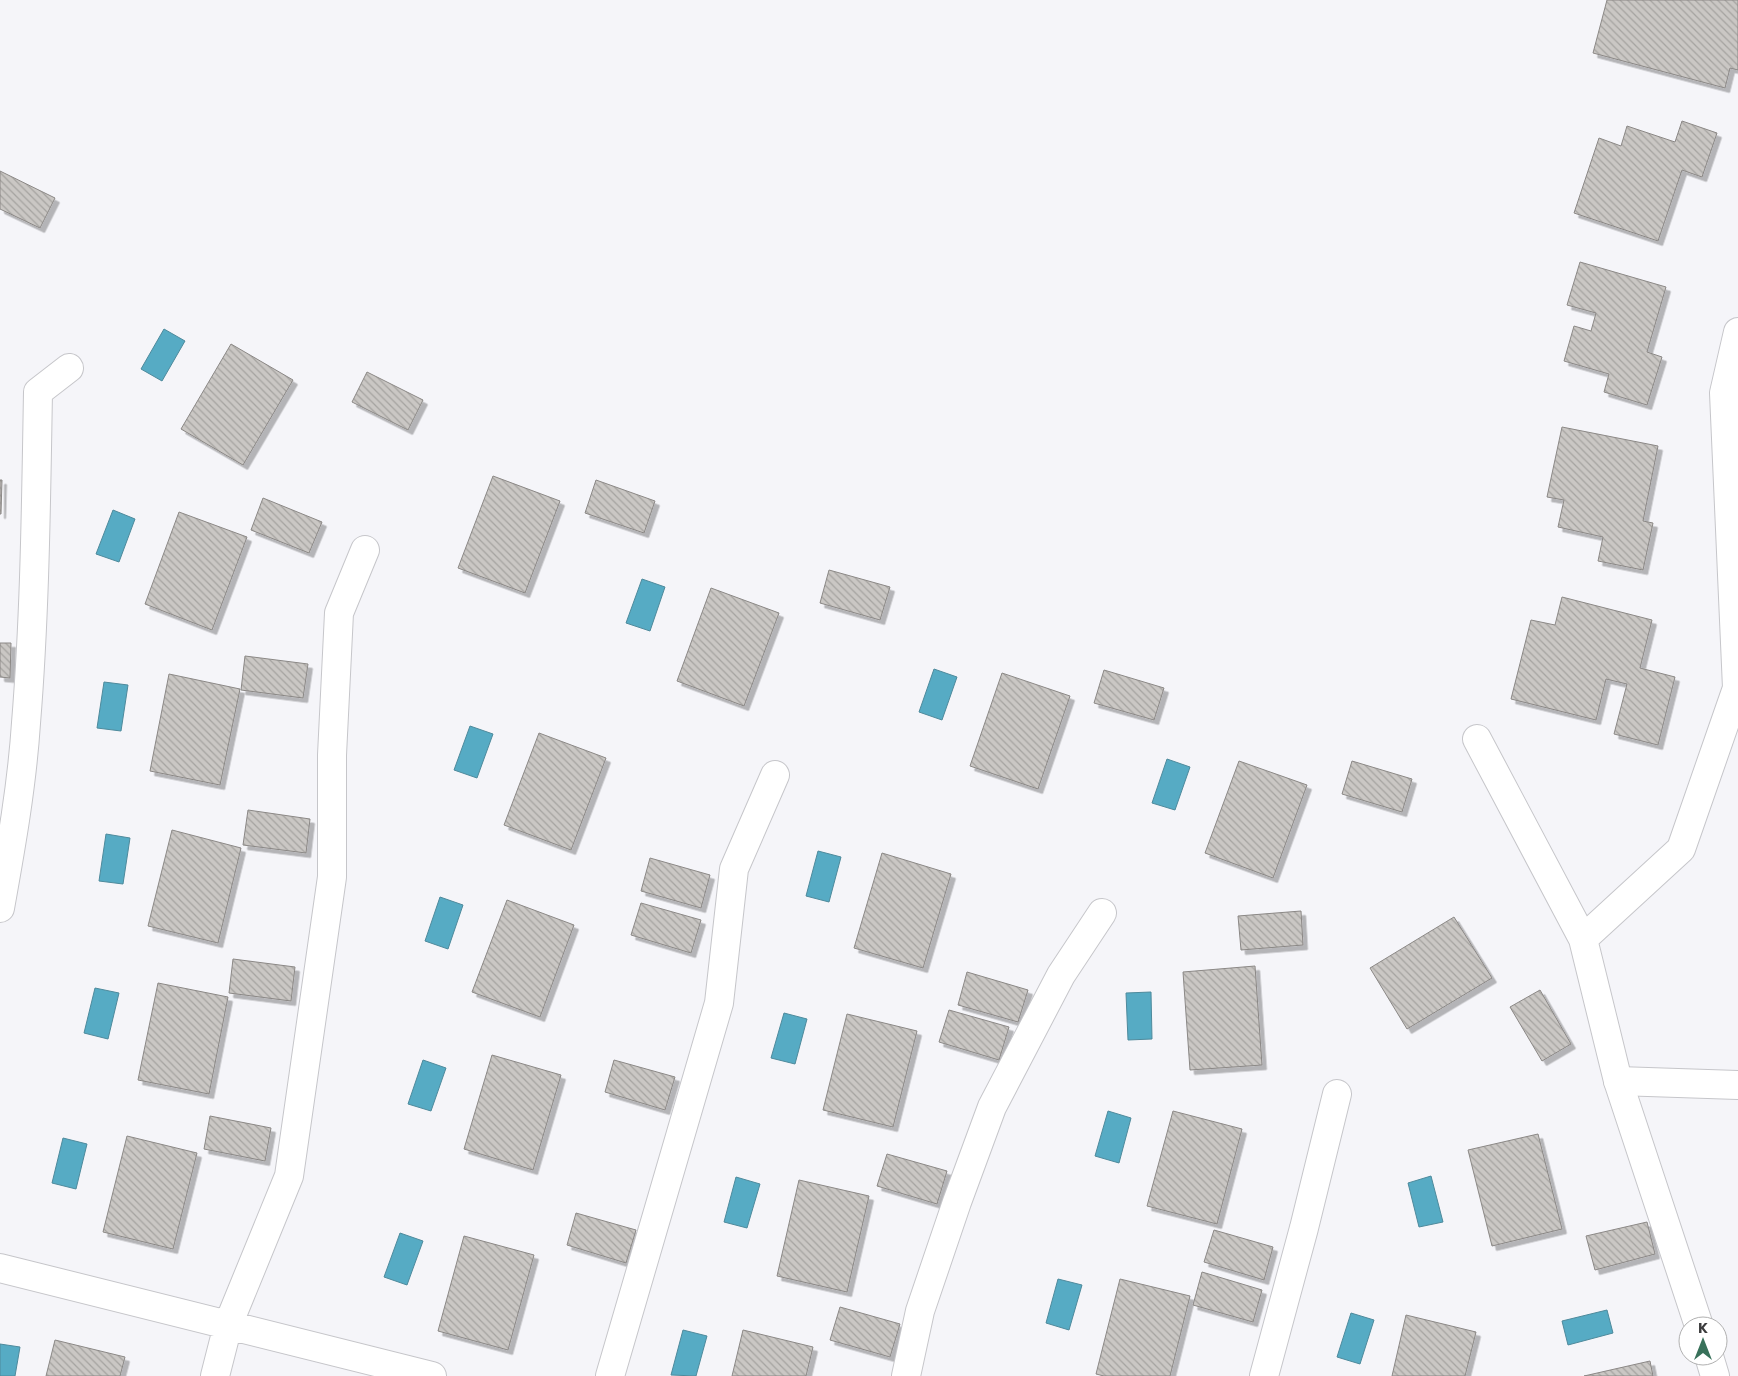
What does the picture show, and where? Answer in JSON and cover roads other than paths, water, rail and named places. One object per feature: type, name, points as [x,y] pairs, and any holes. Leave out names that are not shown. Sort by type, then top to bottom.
[{"type":"street","points":[[1583,939],[1681,849],[1737,688],[1724,393],[1738,332]]},
{"type":"street","points":[[0,908],[11,844],[26,724],[36,552],[38,392],[69,368]]},
{"type":"street","points":[[215,1376],[228,1325],[289,1176],[332,877],[332,754],[339,613],[365,550]]},
{"type":"street","points":[[1476,739],[1583,939],[1618,1081],[1696,1316]]},
{"type":"street","points":[[610,1376],[719,1003],[734,870],[775,775]]},
{"type":"street","points":[[906,1376],[920,1311],[992,1107],[1061,975],[1102,913]]},
{"type":"street","points":[[1618,1081],[1738,1085]]},
{"type":"street","points":[[1264,1376],[1304,1228],[1336,1094]]},
{"type":"street","points":[[0,1268],[432,1376]]},
{"type":"water","points":[[164,329],[185,341],[162,381],[141,369]]},
{"type":"water","points":[[113,510],[135,519],[119,562],[96,554]]},
{"type":"water","points":[[642,579],[665,587],[650,631],[626,623]]},
{"type":"water","points":[[934,669],[957,677],[942,720],[919,712]]},
{"type":"water","points":[[104,682],[128,685],[121,731],[97,728]]},
{"type":"water","points":[[470,726],[493,734],[477,778],[454,770]]},
{"type":"water","points":[[1167,759],[1190,767],[1175,810],[1152,803]]},
{"type":"water","points":[[106,834],[130,838],[123,884],[99,881]]},
{"type":"water","points":[[818,851],[841,857],[829,902],[806,896]]},
{"type":"water","points":[[440,897],[463,905],[448,949],[425,941]]},
{"type":"water","points":[[95,988],[119,993],[108,1039],[84,1033]]},
{"type":"water","points":[[1151,992],[1152,1039],[1128,1040],[1126,993]]},
{"type":"water","points":[[784,1013],[807,1019],[795,1064],[771,1058]]},
{"type":"water","points":[[423,1060],[446,1068],[431,1111],[408,1104]]},
{"type":"water","points":[[1108,1111],[1131,1118],[1119,1163],[1095,1156]]},
{"type":"water","points":[[63,1138],[87,1144],[76,1189],[52,1183]]},
{"type":"water","points":[[1431,1176],[1443,1222],[1419,1227],[1408,1183]]},
{"type":"water","points":[[736,1177],[760,1184],[747,1228],[724,1222]]},
{"type":"water","points":[[400,1233],[423,1241],[407,1285],[384,1277]]},
{"type":"water","points":[[1058,1279],[1082,1285],[1069,1330],[1046,1323]]},
{"type":"water","points":[[1607,1310],[1613,1333],[1568,1345],[1562,1321]]},
{"type":"water","points":[[1351,1313],[1374,1320],[1360,1364],[1337,1357]]},
{"type":"water","points":[[683,1330],[707,1336],[696,1376],[671,1375]]},
{"type":"water","points":[[0,1344],[20,1347],[15,1376],[0,1376]]}]
